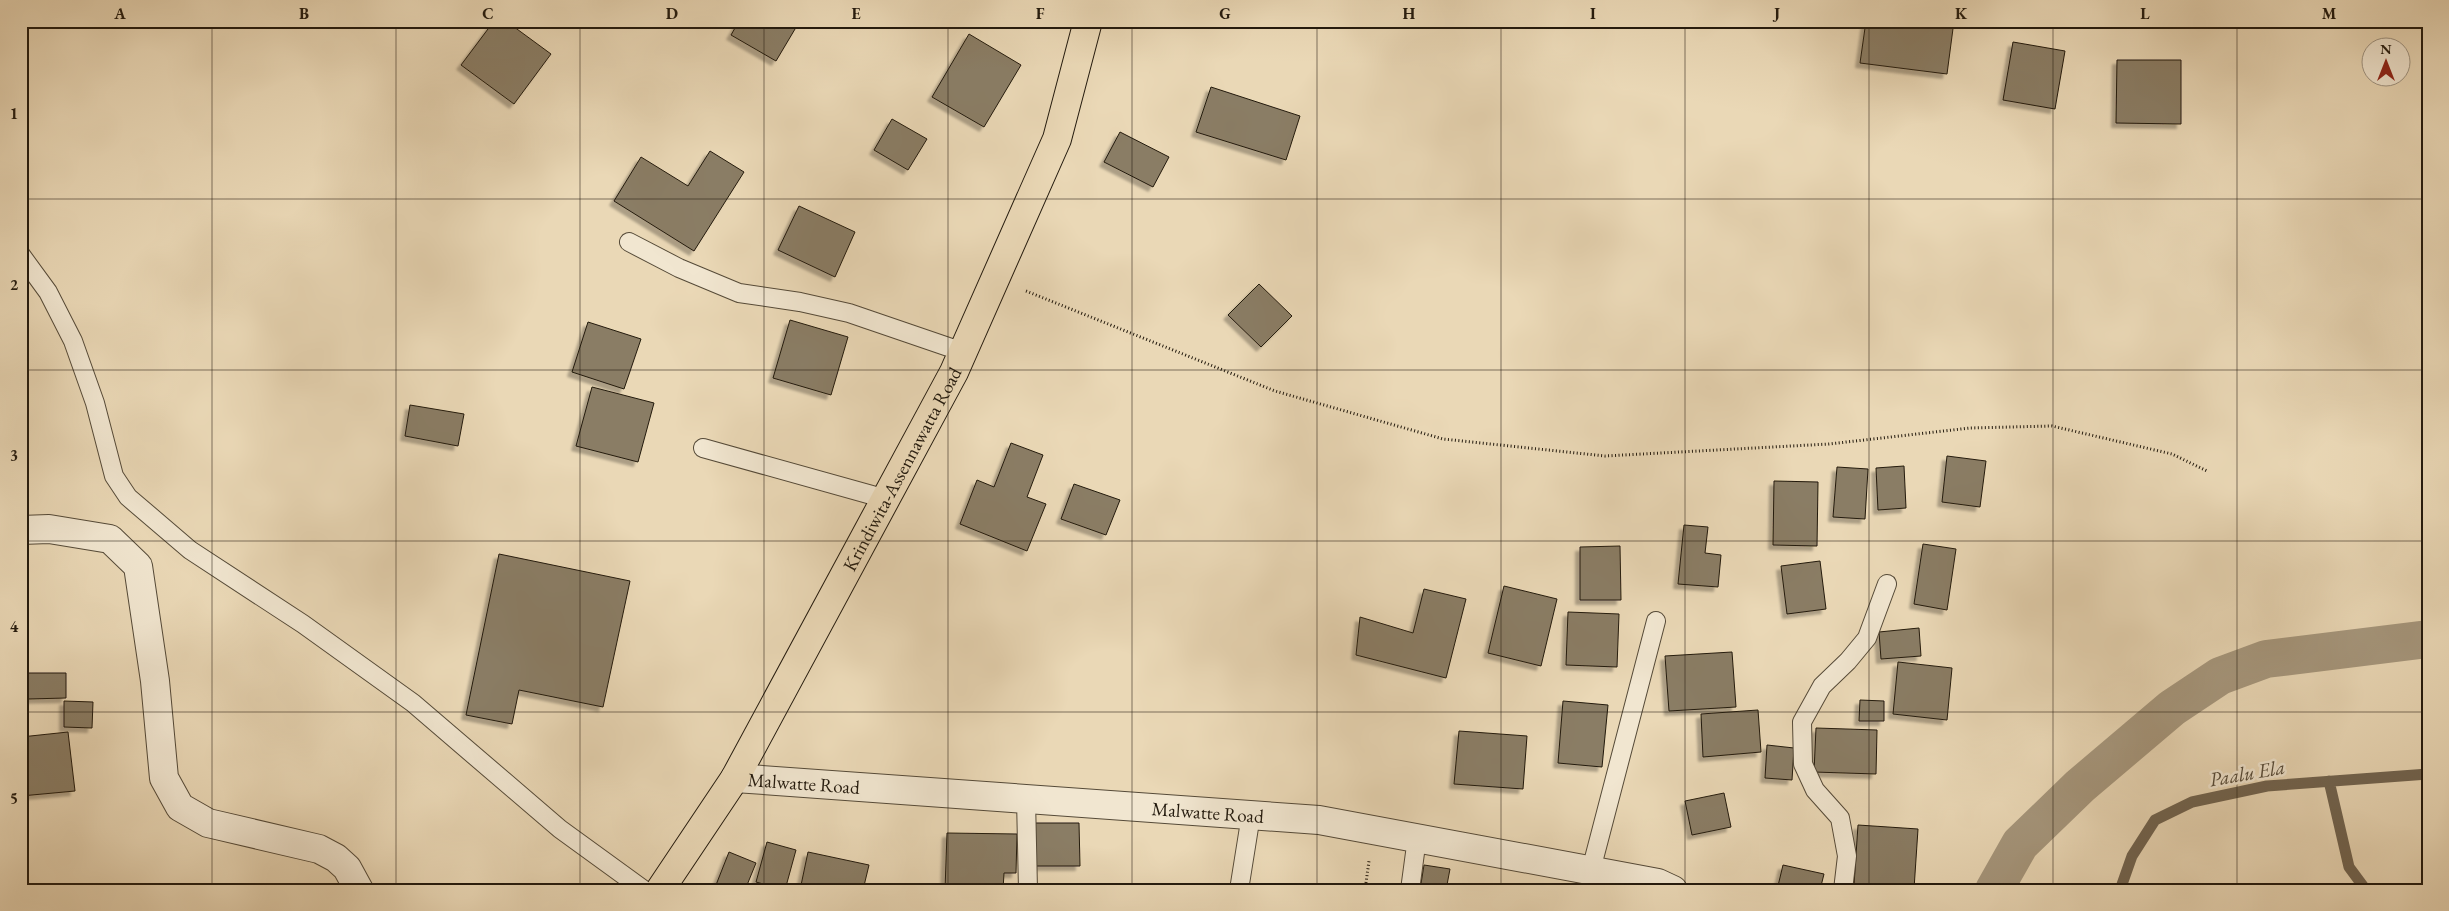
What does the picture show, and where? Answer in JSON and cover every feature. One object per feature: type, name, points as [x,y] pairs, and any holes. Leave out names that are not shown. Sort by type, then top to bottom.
[{"type":"main road","name":"Krindiwita-Assennawatta Road","points":[[660,890],[735,778],[963,352],[1057,139],[1088,21]]},
{"type":"street","points":[[21,530],[49,529],[110,539],[138,566],[155,680],[164,778],[180,807],[208,823],[319,849],[336,858],[348,868],[359,890]]},
{"type":"street","name":"Malwatte Road","points":[[735,778],[1320,820],[1658,883],[1673,890]]},
{"type":"lane","points":[[629,242],[678,268],[739,293],[800,302],[849,313],[963,352]]},
{"type":"lane","points":[[21,255],[48,292],[73,341],[95,403],[114,476],[128,496],[190,550],[303,624],[414,703],[560,829],[644,890]]},
{"type":"lane","points":[[703,448],[886,499]]},
{"type":"lane","points":[[1842,890],[1847,856],[1840,818],[1815,790],[1803,764],[1802,722],[1822,686],[1848,661],[1867,638],[1887,584]]},
{"type":"lane","points":[[1591,870],[1656,621]]},
{"type":"lane","points":[[1026,799],[1028,890]]},
{"type":"lane","points":[[1239,890],[1250,815]]},
{"type":"lane","points":[[1410,890],[1417,838]]},
{"type":"path","points":[[995,279],[1142,336],[1275,391],[1443,439],[1605,456],[1829,444],[1970,428],[2052,426],[2172,454],[2207,471]]},
{"type":"building","points":[[494,21],[506,21],[551,54],[514,104],[461,65]]},
{"type":"building","points":[[739,21],[792,21],[798,24],[776,61],[731,35]]},
{"type":"building","points":[[1866,21],[1954,21],[1947,74],[1860,63]]},
{"type":"building","points":[[969,34],[1021,65],[984,127],[932,97]]},
{"type":"building","points":[[2013,42],[2065,51],[2055,109],[2003,100]]},
{"type":"building","points":[[2117,60],[2181,60],[2181,124],[2116,123]]},
{"type":"building","points":[[1211,87],[1300,116],[1286,160],[1196,132]]},
{"type":"building","points":[[892,119],[927,139],[908,170],[874,150]]},
{"type":"building","points":[[1120,132],[1169,157],[1153,187],[1104,162]]},
{"type":"building","points":[[710,151],[744,172],[694,251],[614,201],[641,157],[688,186]]},
{"type":"building","points":[[799,206],[855,232],[835,277],[778,250]]},
{"type":"building","points":[[1259,284],[1292,316],[1261,347],[1228,315]]},
{"type":"building","points":[[790,320],[848,337],[831,395],[773,378]]},
{"type":"building","points":[[588,322],[641,339],[624,389],[572,372]]},
{"type":"building","points":[[592,387],[654,403],[638,462],[576,446]]},
{"type":"building","points":[[410,405],[464,414],[458,446],[405,436]]},
{"type":"building","points":[[1011,443],[1043,455],[1027,497],[1046,504],[1027,551],[960,524],[977,480],[994,487]]},
{"type":"building","points":[[1947,456],[1986,461],[1980,507],[1942,502]]},
{"type":"building","points":[[1904,466],[1906,508],[1878,510],[1876,468]]},
{"type":"building","points":[[1837,467],[1868,469],[1865,519],[1833,517]]},
{"type":"building","points":[[1774,481],[1818,482],[1817,546],[1773,545]]},
{"type":"building","points":[[1074,484],[1120,500],[1106,535],[1061,519]]},
{"type":"building","points":[[1684,525],[1708,527],[1705,553],[1721,555],[1718,587],[1678,584]]},
{"type":"building","points":[[1923,544],[1956,549],[1947,610],[1914,604]]},
{"type":"building","points":[[1620,546],[1621,600],[1580,600],[1580,547]]},
{"type":"building","points":[[499,554],[630,581],[603,707],[519,690],[512,724],[466,715]]},
{"type":"building","points":[[1820,561],[1826,609],[1787,614],[1781,566]]},
{"type":"building","points":[[1504,586],[1557,599],[1541,666],[1488,653]]},
{"type":"building","points":[[1424,589],[1466,599],[1446,678],[1356,655],[1360,617],[1413,633]]},
{"type":"building","points":[[1568,612],[1619,614],[1617,667],[1566,665]]},
{"type":"building","points":[[1919,628],[1921,656],[1881,659],[1879,632]]},
{"type":"building","points":[[1732,652],[1736,707],[1669,711],[1665,656]]},
{"type":"building","points":[[1898,662],[1952,668],[1947,720],[1893,714]]},
{"type":"building","points":[[27,673],[66,673],[66,698],[28,699]]},
{"type":"building","points":[[1860,700],[1884,701],[1884,721],[1859,721]]},
{"type":"building","points":[[64,701],[93,702],[92,728],[64,727]]},
{"type":"building","points":[[1563,701],[1608,705],[1602,767],[1558,763]]},
{"type":"building","points":[[1758,710],[1761,752],[1703,757],[1701,714]]},
{"type":"building","points":[[1816,728],[1877,730],[1876,774],[1814,772]]},
{"type":"building","points":[[1459,731],[1527,736],[1523,789],[1454,784]]},
{"type":"building","points":[[68,732],[75,791],[21,796],[21,737]]},
{"type":"building","points":[[1767,745],[1794,748],[1792,780],[1765,778]]},
{"type":"building","points":[[1724,793],[1731,827],[1692,835],[1685,801]]},
{"type":"building","points":[[1034,823],[1079,823],[1080,866],[1034,866]]},
{"type":"building","points":[[1858,825],[1918,829],[1914,889],[1854,885]]},
{"type":"building","points":[[947,833],[1017,834],[1016,873],[1004,873],[1003,890],[945,890]]},
{"type":"building","points":[[767,842],[796,850],[785,890],[756,882]]},
{"type":"building","points":[[729,852],[756,863],[745,890],[714,890]]},
{"type":"building","points":[[808,852],[869,865],[863,890],[800,890]]},
{"type":"building","points":[[1424,865],[1450,869],[1446,890],[1420,890]]},
{"type":"building","points":[[1783,865],[1824,874],[1820,890],[1777,890]]},
{"type":"waterway","points":[[1994,890],[2020,844],[2080,786],[2172,708],[2220,676],[2266,659],[2428,639]]},
{"type":"waterway","name":"Paalu Ela","points":[[2120,890],[2132,856],[2155,820],[2192,802],[2267,786],[2428,774]]},
{"type":"waterway","points":[[2329,781],[2349,867],[2366,890]]}]
